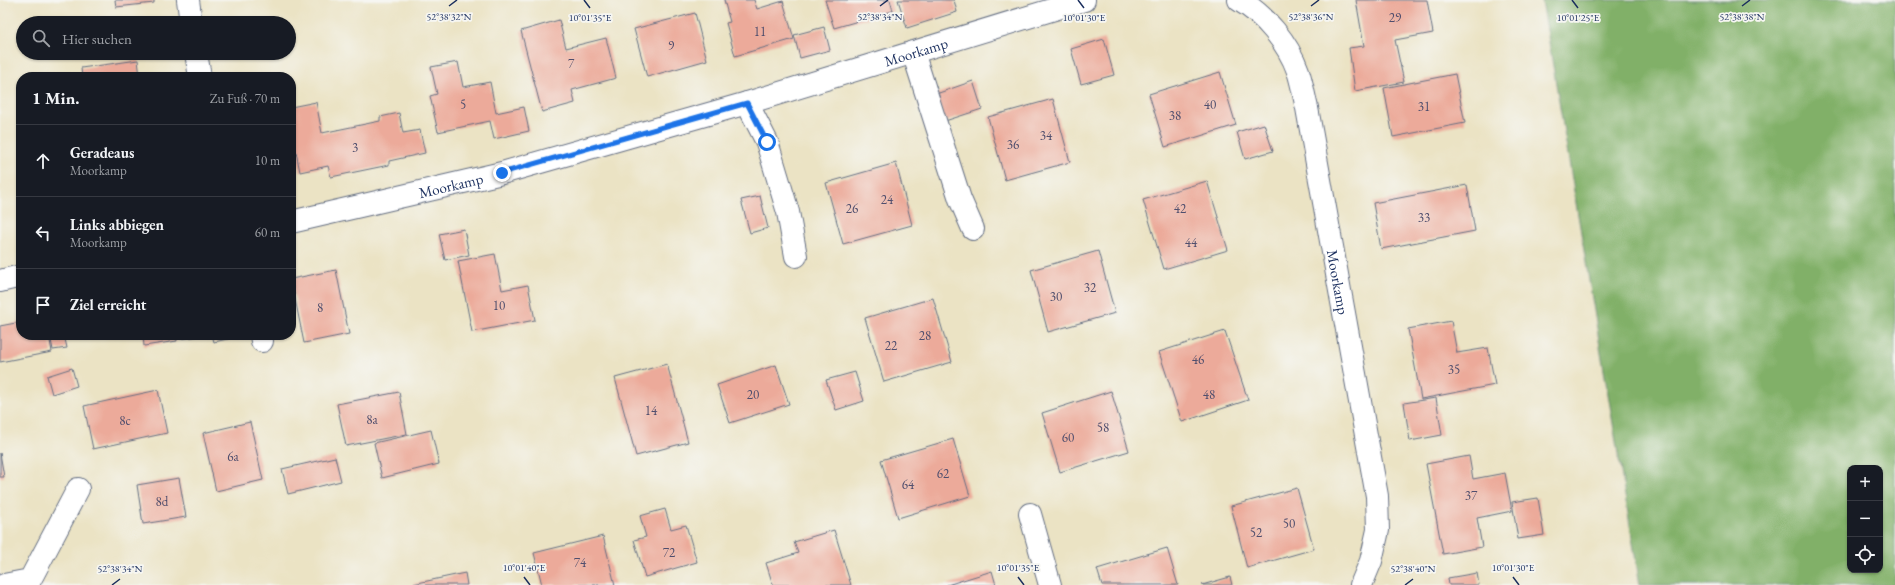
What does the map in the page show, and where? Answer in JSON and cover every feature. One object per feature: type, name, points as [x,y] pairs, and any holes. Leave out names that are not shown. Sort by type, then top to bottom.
[{"type":"street","points":[[188,0],[190,16]]},
{"type":"street","name":"Moorkamp","points":[[296,221],[502,173],[747,103],[913,52],[1046,5],[1084,0]]},
{"type":"street","name":"Moorkamp","points":[[1241,1],[1268,23],[1287,49],[1298,71],[1307,108],[1377,496],[1378,530],[1371,561],[1361,585]]},
{"type":"street","points":[[913,52],[960,199],[973,229]]},
{"type":"street","points":[[197,60],[199,72]]},
{"type":"street","points":[[747,103],[767,142],[788,212],[796,256]]},
{"type":"street","points":[[0,281],[16,277]]},
{"type":"street","points":[[4,585],[30,580],[78,489]]},
{"type":"street","points":[[1030,514],[1050,585]]},
{"type":"green space","points":[[1542,0],[1895,0],[1895,585],[1640,585]]},
{"type":"building","points":[[115,0],[154,0],[154,3],[116,7]]},
{"type":"building","points":[[724,0],[754,0],[757,9],[783,1],[794,39],[735,56],[726,23],[730,22]]},
{"type":"building","points":[[825,0],[890,0],[893,11],[834,28]]},
{"type":"building","points":[[898,0],[954,0],[957,12],[907,28]]},
{"type":"building","points":[[1356,0],[1427,0],[1433,33],[1395,40],[1404,82],[1355,91],[1349,48],[1364,46]]},
{"type":"building","points":[[695,13],[707,60],[647,77],[634,29]]},
{"type":"building","points":[[559,20],[566,48],[606,38],[616,78],[572,90],[575,103],[542,112],[521,31]]},
{"type":"building","points":[[824,27],[830,50],[800,58],[794,35]]},
{"type":"building","points":[[1104,39],[1114,75],[1081,84],[1071,49]]},
{"type":"building","points":[[138,60],[139,72],[81,72],[81,68]]},
{"type":"building","points":[[458,62],[463,87],[490,82],[496,113],[524,107],[529,131],[494,139],[490,121],[438,132],[430,96],[437,94],[431,67]]},
{"type":"building","points":[[1220,72],[1236,125],[1165,147],[1149,94]]},
{"type":"building","points":[[1455,74],[1465,123],[1393,137],[1384,88]]},
{"type":"building","points":[[973,81],[982,109],[945,121],[936,94]]},
{"type":"building","points":[[1053,99],[1070,162],[1005,180],[988,117]]},
{"type":"building","points":[[316,102],[322,133],[380,121],[380,117],[399,113],[403,133],[420,130],[425,153],[389,161],[389,165],[331,177],[328,166],[300,172],[296,152],[296,106]]},
{"type":"building","points":[[1264,124],[1273,151],[1245,159],[1237,132]]},
{"type":"building","points":[[896,163],[912,225],[843,244],[826,183]]},
{"type":"building","points":[[1207,181],[1228,250],[1164,269],[1143,200]]},
{"type":"building","points":[[1467,185],[1475,231],[1381,249],[1373,203]]},
{"type":"building","points":[[760,196],[768,228],[750,233],[741,200]]},
{"type":"building","points":[[464,229],[469,255],[445,260],[439,234]]},
{"type":"building","points":[[1098,251],[1115,313],[1048,332],[1031,270]]},
{"type":"building","points":[[495,254],[502,290],[528,285],[535,320],[472,332],[458,261]]},
{"type":"building","points":[[336,270],[349,334],[304,343],[296,304],[296,278]]},
{"type":"building","points":[[933,298],[952,362],[884,382],[865,318]]},
{"type":"building","points":[[1451,321],[1457,353],[1488,348],[1495,385],[1421,399],[1408,329]]},
{"type":"building","points":[[16,323],[16,340],[50,340],[52,352],[0,362],[0,326]]},
{"type":"building","points":[[1225,331],[1248,400],[1182,422],[1159,352]]},
{"type":"building","points":[[51,340],[65,340],[67,348],[53,350]]},
{"type":"building","points":[[143,340],[177,340],[177,341],[144,346]]},
{"type":"building","points":[[667,364],[688,442],[636,456],[615,378]]},
{"type":"building","points":[[776,365],[789,404],[730,423],[717,385]]},
{"type":"building","points":[[72,368],[77,386],[52,394],[47,376]]},
{"type":"building","points":[[855,372],[864,401],[836,410],[826,380]]},
{"type":"building","points":[[158,390],[167,433],[93,449],[84,406]]},
{"type":"building","points":[[1111,391],[1129,451],[1060,472],[1042,413]]},
{"type":"building","points":[[399,392],[407,434],[346,446],[337,404]]},
{"type":"building","points":[[1436,398],[1442,435],[1410,441],[1404,403]]},
{"type":"building","points":[[250,422],[263,480],[216,491],[203,433]]},
{"type":"building","points":[[431,430],[439,464],[382,478],[374,443]]},
{"type":"building","points":[[953,439],[970,496],[898,518],[881,460]]},
{"type":"building","points":[[0,453],[4,477],[0,477]]},
{"type":"building","points":[[1469,456],[1473,479],[1505,473],[1512,511],[1477,518],[1482,547],[1443,554],[1426,464]]},
{"type":"building","points":[[335,457],[341,481],[288,494],[282,469]]},
{"type":"building","points":[[179,478],[186,517],[143,524],[137,485]]},
{"type":"building","points":[[1297,488],[1314,549],[1247,568],[1231,506]]},
{"type":"building","points":[[1538,498],[1544,535],[1518,539],[1512,502]]},
{"type":"building","points":[[665,509],[671,529],[686,525],[697,562],[645,577],[634,540],[646,537],[640,516]]},
{"type":"building","points":[[834,530],[851,585],[773,585],[766,563],[798,553],[794,542]]},
{"type":"building","points":[[603,536],[615,585],[542,585],[534,553]]},
{"type":"building","points":[[1167,548],[1178,585],[1102,585],[1097,569]]},
{"type":"building","points":[[992,571],[996,585],[947,585]]},
{"type":"building","points":[[465,573],[467,585],[413,585],[413,584]]},
{"type":"building","points":[[1477,573],[1479,585],[1449,585],[1448,578]]},
{"type":"building","points":[[1230,577],[1232,585],[1202,585]]},
{"type":"route","points":[[502,173],[747,103],[767,142]]}]
